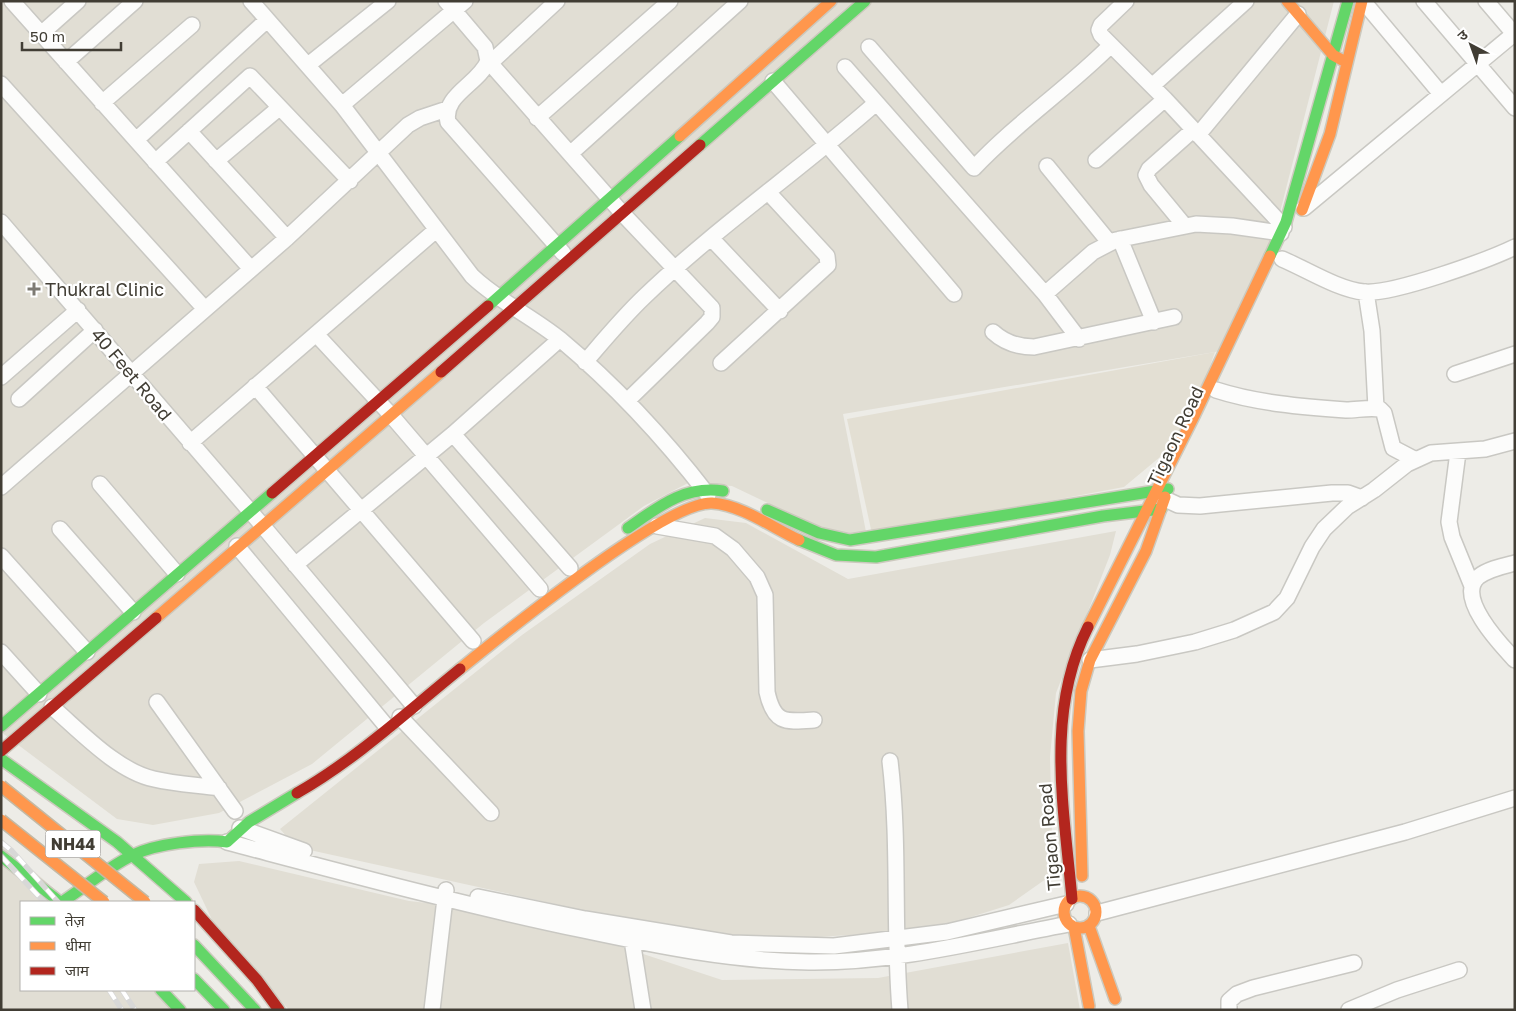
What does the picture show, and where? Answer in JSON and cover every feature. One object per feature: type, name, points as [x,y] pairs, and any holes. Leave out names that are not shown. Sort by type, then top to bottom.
[{"type":"main road","points":[[1,726],[557,247],[832,1]]},
{"type":"main road","points":[[1,751],[237,546],[328,470],[865,1]]},
{"type":"main road","points":[[1287,1],[1333,55],[1348,64]]},
{"type":"main road","name":"Tigaon Road","points":[[1073,900],[1078,724],[1081,691],[1090,660],[1146,551],[1162,497],[1282,259],[1288,222],[1348,1]]},
{"type":"main road","name":"Tigaon Road","points":[[1288,222],[1318,174],[1363,1]]},
{"type":"main road","points":[[235,820],[316,782],[408,698],[497,638],[592,567],[689,508],[713,502],[730,506],[824,552],[858,558],[876,557],[1144,514],[1162,497],[1195,414],[1288,222]]},
{"type":"main road","points":[[567,570],[668,501],[691,490],[702,488],[736,495],[819,533],[850,540],[1162,497]]},
{"type":"main road","name":"Tigaon Road","points":[[1073,900],[1060,766],[1060,733],[1063,705],[1074,661],[1082,640],[1135,536],[1144,514],[1162,497]]},
{"type":"main road","points":[[57,900],[133,855],[162,847],[220,841],[224,827],[284,791],[344,748]]},
{"type":"main road","points":[[1,759],[41,787],[110,847],[133,855],[185,901]]},
{"type":"main road","name":"NH44","points":[[1,786],[144,901]]},
{"type":"main road","points":[[1,827],[41,787]]},
{"type":"main road","name":"NH44","points":[[1,820],[103,901]]},
{"type":"main road","points":[[154,835],[204,829]]},
{"type":"main road","points":[[57,900],[82,866],[110,847],[136,838]]},
{"type":"main road","points":[[1,856],[57,900]]},
{"type":"main road","points":[[1071,926],[1079,929],[1089,926],[1097,913],[1094,902],[1073,900],[1064,915],[1071,926],[1103,1003]]},
{"type":"main road","points":[[195,911],[257,980],[279,1010]]},
{"type":"main road","points":[[1089,926],[1103,1003]]},
{"type":"main road","points":[[195,946],[255,1010]]},
{"type":"main road","points":[[195,980],[224,1010]]},
{"type":"main road","points":[[162,991],[180,1010]]},
{"type":"street","points":[[12,1],[252,269]]},
{"type":"street","points":[[41,34],[78,1]]},
{"type":"street","points":[[66,62],[135,1]]},
{"type":"street","points":[[251,1],[342,105],[472,276],[560,339],[627,401],[663,439],[713,502]]},
{"type":"street","points":[[308,65],[388,1]]},
{"type":"street","points":[[1,487],[287,238],[408,125],[420,118],[447,109],[453,100],[488,65],[557,1]]},
{"type":"street","points":[[537,118],[670,1]]},
{"type":"street","points":[[570,154],[740,1]]},
{"type":"street","points":[[1126,1],[1100,24],[1099,30],[1101,35],[1288,222]]},
{"type":"street","points":[[1152,86],[1246,1]]},
{"type":"street","points":[[1363,1],[1441,94]]},
{"type":"street","points":[[1424,1],[1515,108]]},
{"type":"street","points":[[1044,294],[1114,240],[1184,226],[1232,226],[1288,222],[1514,34],[1486,1]]},
{"type":"street","points":[[342,105],[455,4],[484,47],[488,65],[622,214],[712,308],[712,317],[627,401]]},
{"type":"street","points":[[1184,226],[1151,185],[1146,175],[1149,169],[1196,132],[1298,14]]},
{"type":"street","points":[[136,140],[268,20]]},
{"type":"street","points":[[102,103],[192,25]]},
{"type":"street","points":[[870,47],[974,168],[1021,122],[1087,68],[1111,45]]},
{"type":"street","points":[[846,68],[1044,294],[1079,339]]},
{"type":"street","points":[[155,162],[250,76],[278,108],[350,181]]},
{"type":"street","points":[[773,81],[954,294]]},
{"type":"street","points":[[1,84],[205,309]]},
{"type":"street","points":[[1096,160],[1165,99]]},
{"type":"street","points":[[585,362],[634,307],[675,269],[828,145],[876,103]]},
{"type":"street","points":[[216,161],[278,108]]},
{"type":"street","points":[[447,109],[448,122],[569,260]]},
{"type":"street","points":[[189,131],[287,238]]},
{"type":"street","points":[[1046,166],[1114,240],[1154,322]]},
{"type":"street","points":[[721,364],[827,268],[829,262],[826,256],[768,192]]},
{"type":"street","name":"40 Feet Road","points":[[2,224],[78,310],[408,698]]},
{"type":"street","points":[[190,443],[436,230]]},
{"type":"street","points":[[711,238],[780,311]]},
{"type":"street","points":[[1282,259],[1350,288],[1366,292],[1432,277],[1514,253]]},
{"type":"street","points":[[1366,292],[1372,331],[1376,408]]},
{"type":"street","points":[[1,377],[78,310]]},
{"type":"street","points":[[993,332],[1003,340],[1024,347],[1034,347],[1079,339],[1174,317]]},
{"type":"street","points":[[19,399],[95,330]]},
{"type":"street","points":[[316,334],[391,415],[540,589]]},
{"type":"street","points":[[295,564],[453,434],[560,339]]},
{"type":"street","points":[[1455,374],[1515,354]]},
{"type":"street","points":[[255,386],[473,641]]},
{"type":"street","points":[[1216,390],[1235,396],[1344,410],[1376,408],[1384,413],[1393,448],[1414,459]]},
{"type":"street","points":[[453,434],[567,570]]},
{"type":"street","points":[[1090,660],[1137,654],[1195,642],[1234,630],[1274,612],[1287,598],[1321,533],[1347,507],[1414,459],[1431,453],[1485,449],[1515,441]]},
{"type":"street","points":[[1458,452],[1449,522],[1452,537],[1472,586],[1472,600],[1491,632],[1515,660]]},
{"type":"street","points":[[100,484],[177,574]]},
{"type":"street","points":[[1162,497],[1178,504],[1200,506],[1332,493],[1348,493],[1362,498]]},
{"type":"street","points":[[657,526],[715,536],[733,549],[757,577],[765,595],[767,692],[769,704],[775,715],[787,722],[814,720]]},
{"type":"street","points":[[60,529],[133,612]]},
{"type":"street","points":[[237,546],[385,720],[491,813]]},
{"type":"street","points":[[1,556],[87,652]]},
{"type":"street","points":[[1472,586],[1482,574],[1515,562]]},
{"type":"street","points":[[1,652],[39,694]]},
{"type":"street","points":[[157,702],[219,788],[235,820],[288,847],[445,894],[484,899],[585,919],[731,943],[834,946],[897,940],[947,932],[1073,900]]},
{"type":"street","points":[[52,707],[126,768],[154,780],[219,788]]},
{"type":"street","points":[[890,761],[897,836],[896,956],[900,1010]]},
{"type":"street","points":[[1097,913],[1405,832],[1515,798]]},
{"type":"street","points":[[220,841],[632,940],[688,952],[767,960],[810,962],[870,960],[1071,926]]},
{"type":"street","points":[[432,1010],[445,894]]},
{"type":"street","points":[[632,940],[643,1010]]},
{"type":"street","points":[[1229,1010],[1230,1001],[1237,994],[1253,988],[1354,963]]},
{"type":"street","points":[[1349,1010],[1397,990],[1459,970]]},
{"type":"shaded area","points":[[1,1],[1334,1],[1268,259],[1227,350],[843,414],[867,537],[835,535],[732,486],[688,483],[644,506],[484,623],[312,764],[219,813],[153,825],[117,819],[1,732]]},
{"type":"shaded area","points":[[1215,352],[1192,416],[1160,457],[1124,487],[872,534],[847,419]]},
{"type":"shaded area","points":[[705,518],[746,523],[848,579],[1116,531],[1110,555],[1056,693],[1050,757],[1053,874],[1009,905],[930,930],[769,940],[646,924],[296,847],[280,829],[522,635],[650,544]]},
{"type":"shaded area","points":[[1,842],[68,901],[20,901],[20,991],[169,991],[188,1010],[1,1010]]},
{"type":"shaded area","points":[[239,861],[409,901],[519,913],[722,980],[878,978],[1068,943],[1080,1010],[289,1010],[214,924],[194,882],[199,864]]},
{"type":"railway","points":[[1,842],[12,851],[57,901]]},
{"type":"railway","points":[[1,856],[43,901]]},
{"type":"railway","points":[[110,991],[122,1010]]},
{"type":"railway","points":[[123,991],[135,1010]]},
{"type":"traffic: fast","points":[[700,145],[865,1]]},
{"type":"traffic: fast","points":[[1270,256],[1286,222],[1348,1]]},
{"type":"traffic: fast","points":[[488,306],[680,136]]},
{"type":"traffic: fast","points":[[767,510],[819,533],[850,540],[1168,489]]},
{"type":"traffic: fast","points":[[628,528],[672,499],[696,491],[723,491]]},
{"type":"traffic: fast","points":[[1,726],[272,493]]},
{"type":"traffic: fast","points":[[799,540],[836,555],[876,557],[1103,516],[1161,509]]},
{"type":"traffic: fast","points":[[1,759],[117,842],[185,901]]},
{"type":"traffic: fast","points":[[63,901],[115,865],[142,851],[179,843],[227,842],[249,822],[297,793]]},
{"type":"traffic: fast","points":[[1,856],[59,901]]},
{"type":"traffic: fast","points":[[195,946],[255,1010]]},
{"type":"traffic: fast","points":[[195,980],[224,1010]]},
{"type":"traffic: fast","points":[[162,991],[180,1010]]},
{"type":"traffic: slow","points":[[680,136],[831,1]]},
{"type":"traffic: slow","points":[[1287,1],[1333,55],[1342,60]]},
{"type":"traffic: slow","points":[[1302,210],[1330,134],[1362,1]]},
{"type":"traffic: slow","points":[[1088,627],[1195,414],[1270,256]]},
{"type":"traffic: slow","points":[[156,618],[441,372]]},
{"type":"traffic: slow","points":[[1082,876],[1078,731],[1081,691],[1090,660],[1146,551],[1165,497]]},
{"type":"traffic: slow","points":[[460,669],[584,572],[659,523],[690,508],[712,503],[735,508],[799,540]]},
{"type":"traffic: slow","points":[[1,786],[144,901]]},
{"type":"traffic: slow","points":[[1,820],[103,901]]},
{"type":"traffic: slow","points":[[1080,896],[1086,897],[1091,901],[1095,906],[1096,912],[1095,918],[1091,923],[1086,927],[1080,928],[1074,927],[1069,923],[1065,918],[1064,912],[1065,906],[1069,901],[1074,897],[1080,896]]},
{"type":"traffic: slow","points":[[1089,926],[1115,999]]},
{"type":"traffic: slow","points":[[1074,927],[1089,1006]]},
{"type":"traffic: jam","points":[[441,372],[700,145]]},
{"type":"traffic: jam","points":[[272,493],[488,306]]},
{"type":"traffic: jam","points":[[1,751],[156,618]]},
{"type":"traffic: jam","points":[[1072,899],[1062,795],[1062,726],[1066,693],[1075,659],[1088,627]]},
{"type":"traffic: jam","points":[[297,793],[360,751],[460,669]]},
{"type":"traffic: jam","points":[[195,911],[257,980],[279,1010]]},
{"type":"place","name":"Thukral Clinic","points":[[34,289]]}]
